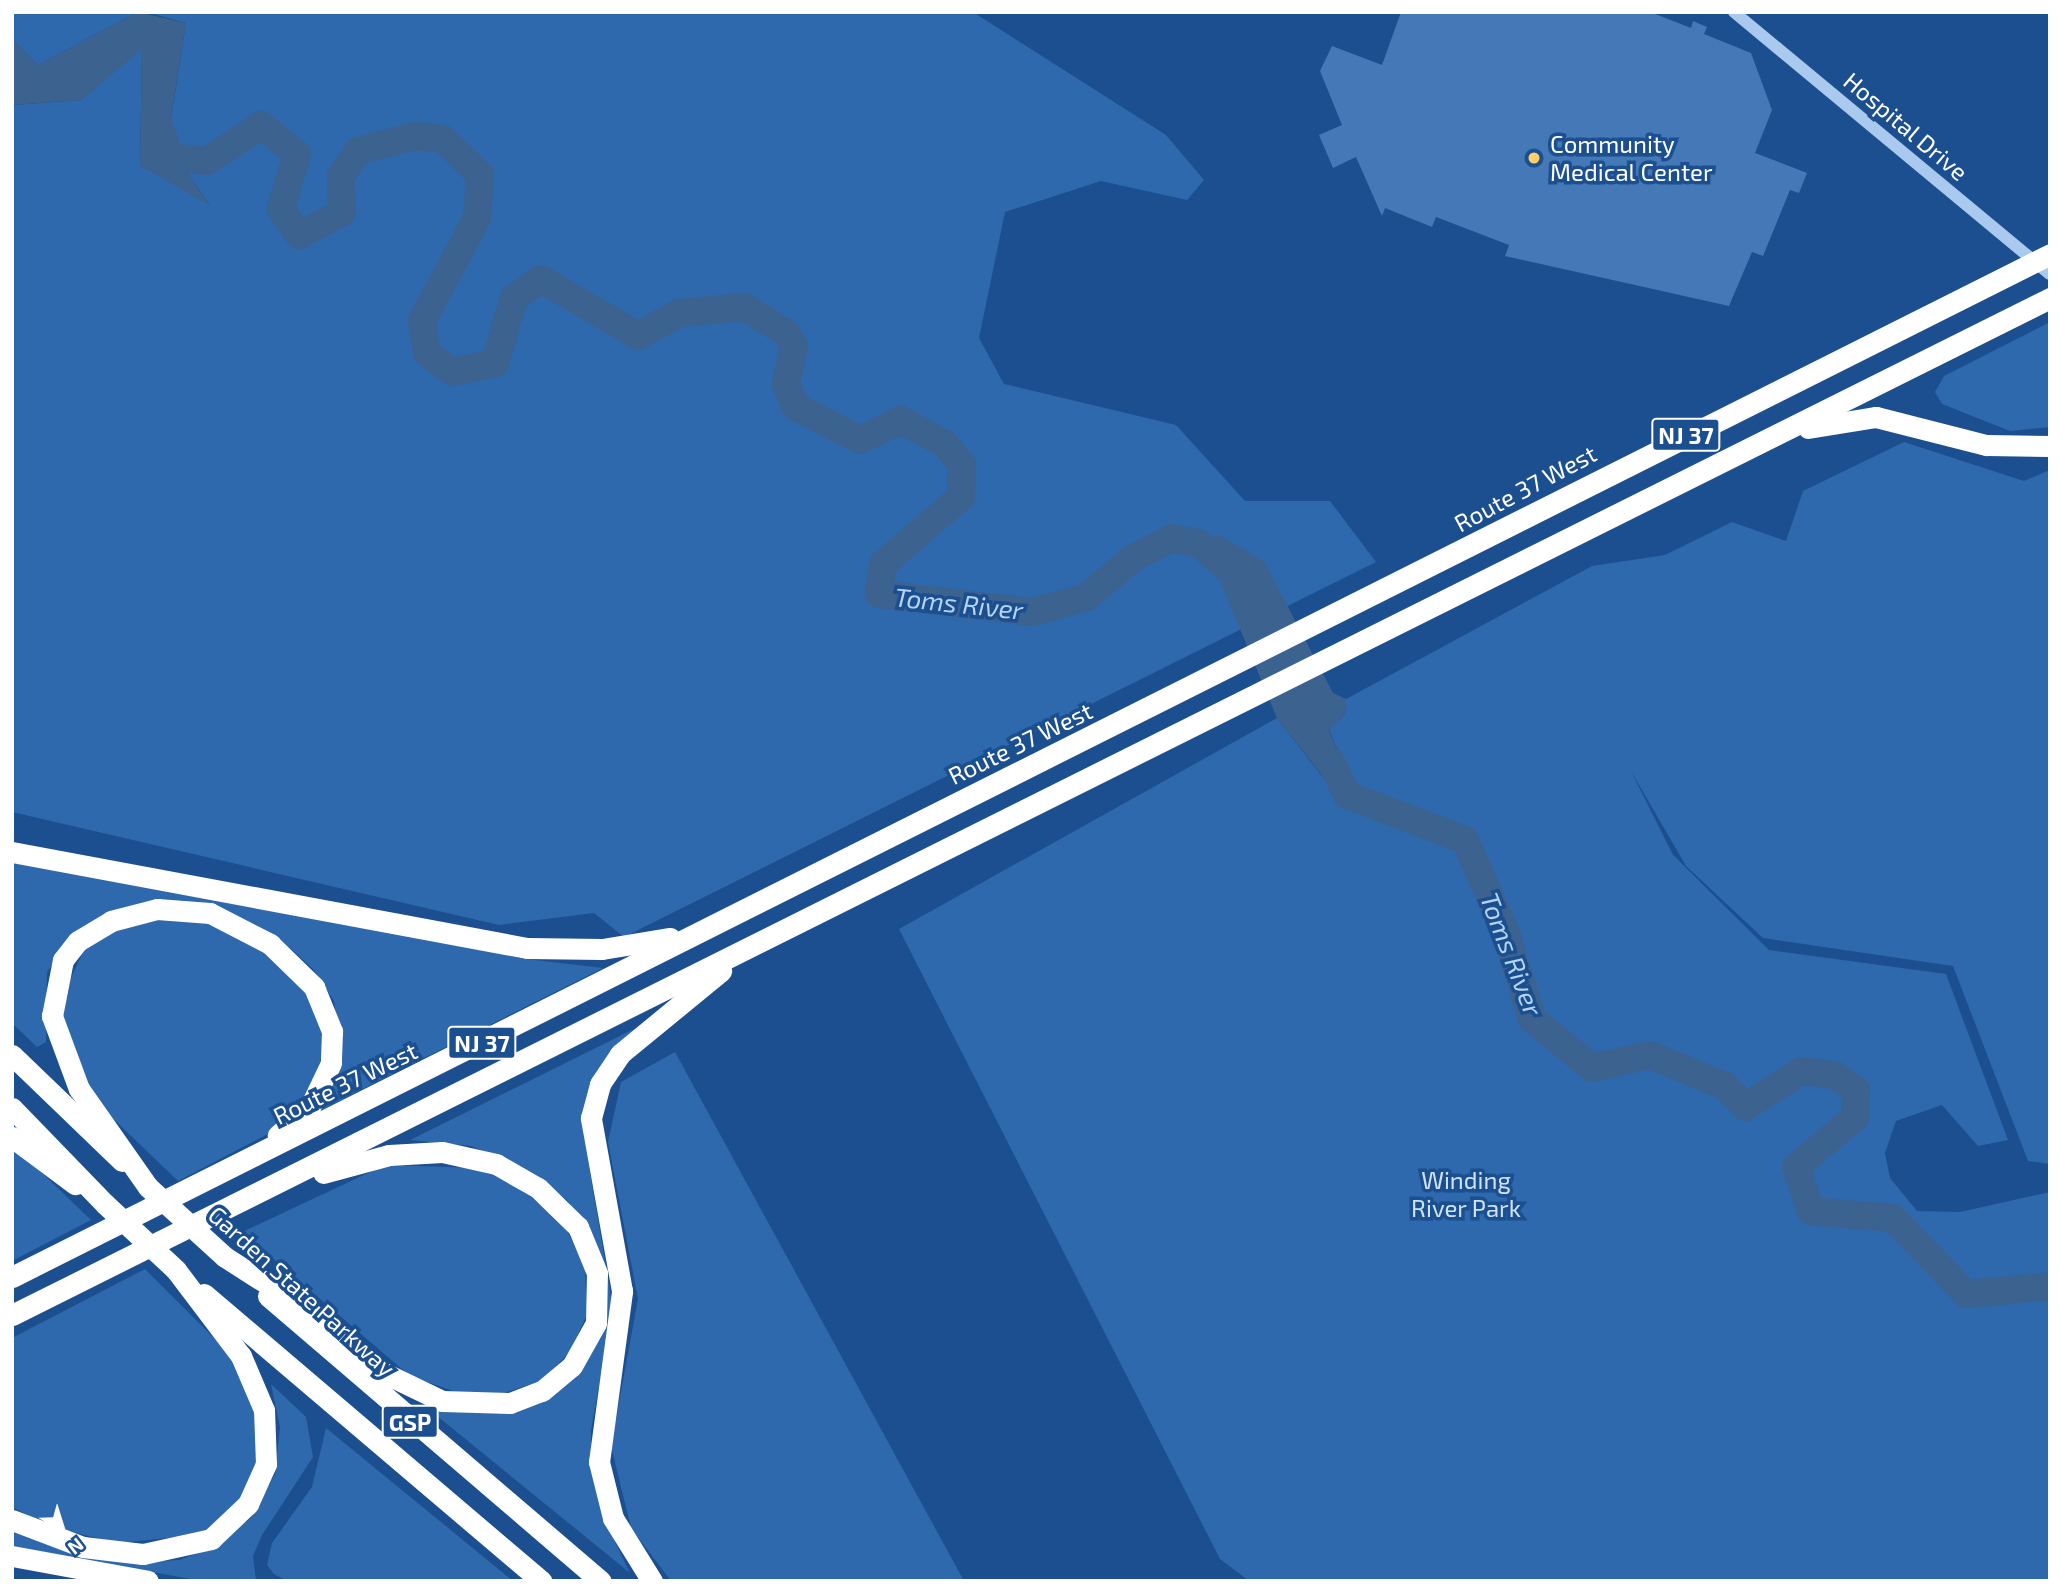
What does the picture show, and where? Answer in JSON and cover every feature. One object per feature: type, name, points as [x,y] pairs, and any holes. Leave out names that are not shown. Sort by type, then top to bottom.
[{"type":"highway","name":"Route 37 West","points":[[18,1273],[740,910],[1222,674],[2045,263]]},
{"type":"highway","name":"NJ 37","points":[[12,1315],[290,1178],[1234,700],[2050,298]]},
{"type":"highway","points":[[1733,455],[1815,425],[1876,417],[1986,445],[2050,446]]},
{"type":"highway","points":[[12,852],[544,950],[646,944],[740,910]]},
{"type":"highway","points":[[148,1187],[74,1079],[51,1005],[59,969],[78,941],[139,911],[182,908],[247,930],[305,975],[327,1009],[331,1063],[310,1107],[223,1172]]},
{"type":"highway","points":[[652,1581],[613,1518],[599,1462],[621,1291],[591,1118],[604,1076],[628,1045],[758,941]]},
{"type":"highway","name":"Garden State Parkway","points":[[12,1055],[148,1187],[384,1401],[600,1581]]},
{"type":"highway","name":"GSP","points":[[12,1108],[105,1204],[176,1270],[541,1581]]},
{"type":"highway","points":[[12,1137],[105,1204]]},
{"type":"highway","points":[[225,1257],[305,1308],[380,1371],[442,1401],[479,1406],[519,1401],[553,1384],[587,1344],[599,1300],[590,1248],[561,1208],[516,1173],[472,1157],[426,1152],[290,1178]]},
{"type":"highway","points":[[12,1520],[83,1547],[143,1554],[211,1539],[248,1504],[266,1464],[264,1410],[241,1356],[176,1270]]},
{"type":"highway","points":[[12,1324],[35,1303]]},
{"type":"highway","points":[[12,1556],[148,1581]]},
{"type":"street","name":"Hospital Drive","points":[[1734,12],[2045,263]]},
{"type":"green space","points":[[12,12],[138,12],[38,65],[12,39]]},
{"type":"green space","points":[[146,12],[973,12],[1166,135],[1204,180],[1187,200],[1101,181],[1005,212],[979,338],[1004,384],[1176,425],[1245,501],[1330,501],[1376,562],[624,937],[594,913],[499,925],[12,812],[12,105],[81,100],[142,48],[140,165],[209,204],[167,144],[186,23]]},
{"type":"green space","points":[[2050,322],[2050,427],[2010,431],[1942,404],[1935,392],[1944,376]]},
{"type":"green space","name":"Winding River Park","points":[[1904,442],[2024,481],[2050,470],[2050,1164],[2028,1161],[1953,966],[1763,938],[1686,866],[1631,771],[1673,855],[1769,950],[1946,974],[2008,1140],[1978,1146],[1942,1105],[1896,1121],[1885,1153],[1890,1178],[1917,1211],[1960,1212],[2050,1192],[2050,1581],[1249,1581],[1220,1559],[899,929],[1277,718],[1338,797],[1356,793],[1329,730],[1346,713],[1346,699],[1592,566],[1665,555],[1732,522],[1786,541],[1803,491]]},
{"type":"green space","points":[[12,862],[526,959],[603,968],[317,1112],[341,1055],[334,1001],[313,969],[280,939],[211,905],[143,902],[79,929],[47,972],[46,1042],[37,1047],[12,1023]]},
{"type":"green space","points":[[165,917],[204,922],[258,947],[298,980],[317,1008],[324,1045],[314,1090],[270,1133],[178,1181],[105,1111],[83,1082],[62,1022],[62,997],[84,950],[115,929]]},
{"type":"green space","points":[[636,1028],[583,1131],[613,1308],[591,1430],[591,1465],[609,1529],[630,1573],[426,1407],[505,1413],[565,1385],[595,1347],[606,1313],[607,1281],[594,1239],[567,1200],[520,1166],[471,1146],[410,1140]]},
{"type":"green space","points":[[675,1052],[964,1581],[671,1581],[631,1528],[611,1446],[638,1299],[608,1142],[621,1082]]},
{"type":"green space","points":[[12,1144],[91,1220],[12,1261]]},
{"type":"green space","points":[[385,1165],[479,1168],[522,1189],[565,1226],[585,1267],[587,1315],[569,1353],[543,1380],[504,1393],[456,1392],[410,1376],[242,1232]]},
{"type":"green space","points":[[145,1269],[229,1353],[253,1401],[260,1453],[250,1485],[227,1515],[199,1535],[117,1543],[48,1526],[12,1507],[12,1338]]},
{"type":"green space","points":[[271,1384],[306,1417],[313,1457],[262,1535],[253,1556],[256,1581],[201,1581],[12,1546],[12,1530],[133,1563],[179,1560],[213,1548],[251,1518],[275,1474],[280,1427]]},
{"type":"green space","points":[[326,1428],[513,1581],[287,1581],[274,1574],[267,1565],[272,1543],[312,1487]]},
{"type":"shaded area","points":[[138,12],[186,23],[167,143],[210,206],[140,165],[142,49],[81,100],[12,105],[12,39],[38,65]]},
{"type":"shaded area","points":[[1221,536],[1264,561],[1333,693],[1346,699],[1346,713],[1329,731],[1357,794],[1339,797],[1277,718],[1218,576],[1196,554],[1200,537]]},
{"type":"building","name":"Community Medical Center","points":[[1401,12],[1650,12],[1691,28],[1693,21],[1707,27],[1704,34],[1751,53],[1772,110],[1755,153],[1807,173],[1799,193],[1790,190],[1763,256],[1752,252],[1729,306],[1505,256],[1509,245],[1436,217],[1432,227],[1385,208],[1382,216],[1356,157],[1333,168],[1319,135],[1342,125],[1320,71],[1332,46],[1382,65]]},
{"type":"waterway","name":"Toms River","points":[[161,130],[169,157],[207,161],[261,125],[297,154],[281,209],[299,235],[342,213],[341,176],[358,151],[415,136],[443,139],[480,175],[477,218],[422,321],[427,353],[452,372],[495,363],[514,298],[541,279],[638,336],[679,313],[745,307],[786,333],[794,346],[786,384],[795,406],[860,440],[901,420],[945,444],[962,464],[961,497],[883,564],[879,594],[1033,612],[1087,597],[1133,558],[1172,538],[1198,543],[1226,567]]},
{"type":"waterway","name":"Toms River","points":[[1331,762],[1347,795],[1465,840],[1506,933],[1532,1019],[1592,1068],[1650,1055],[1725,1086],[1745,1107],[1801,1071],[1835,1075],[1856,1090],[1855,1117],[1796,1167],[1811,1211],[1893,1218],[1966,1294],[2050,1286]]},
{"type":"place","name":"Community Medical Center","points":[[1534,158]]}]
